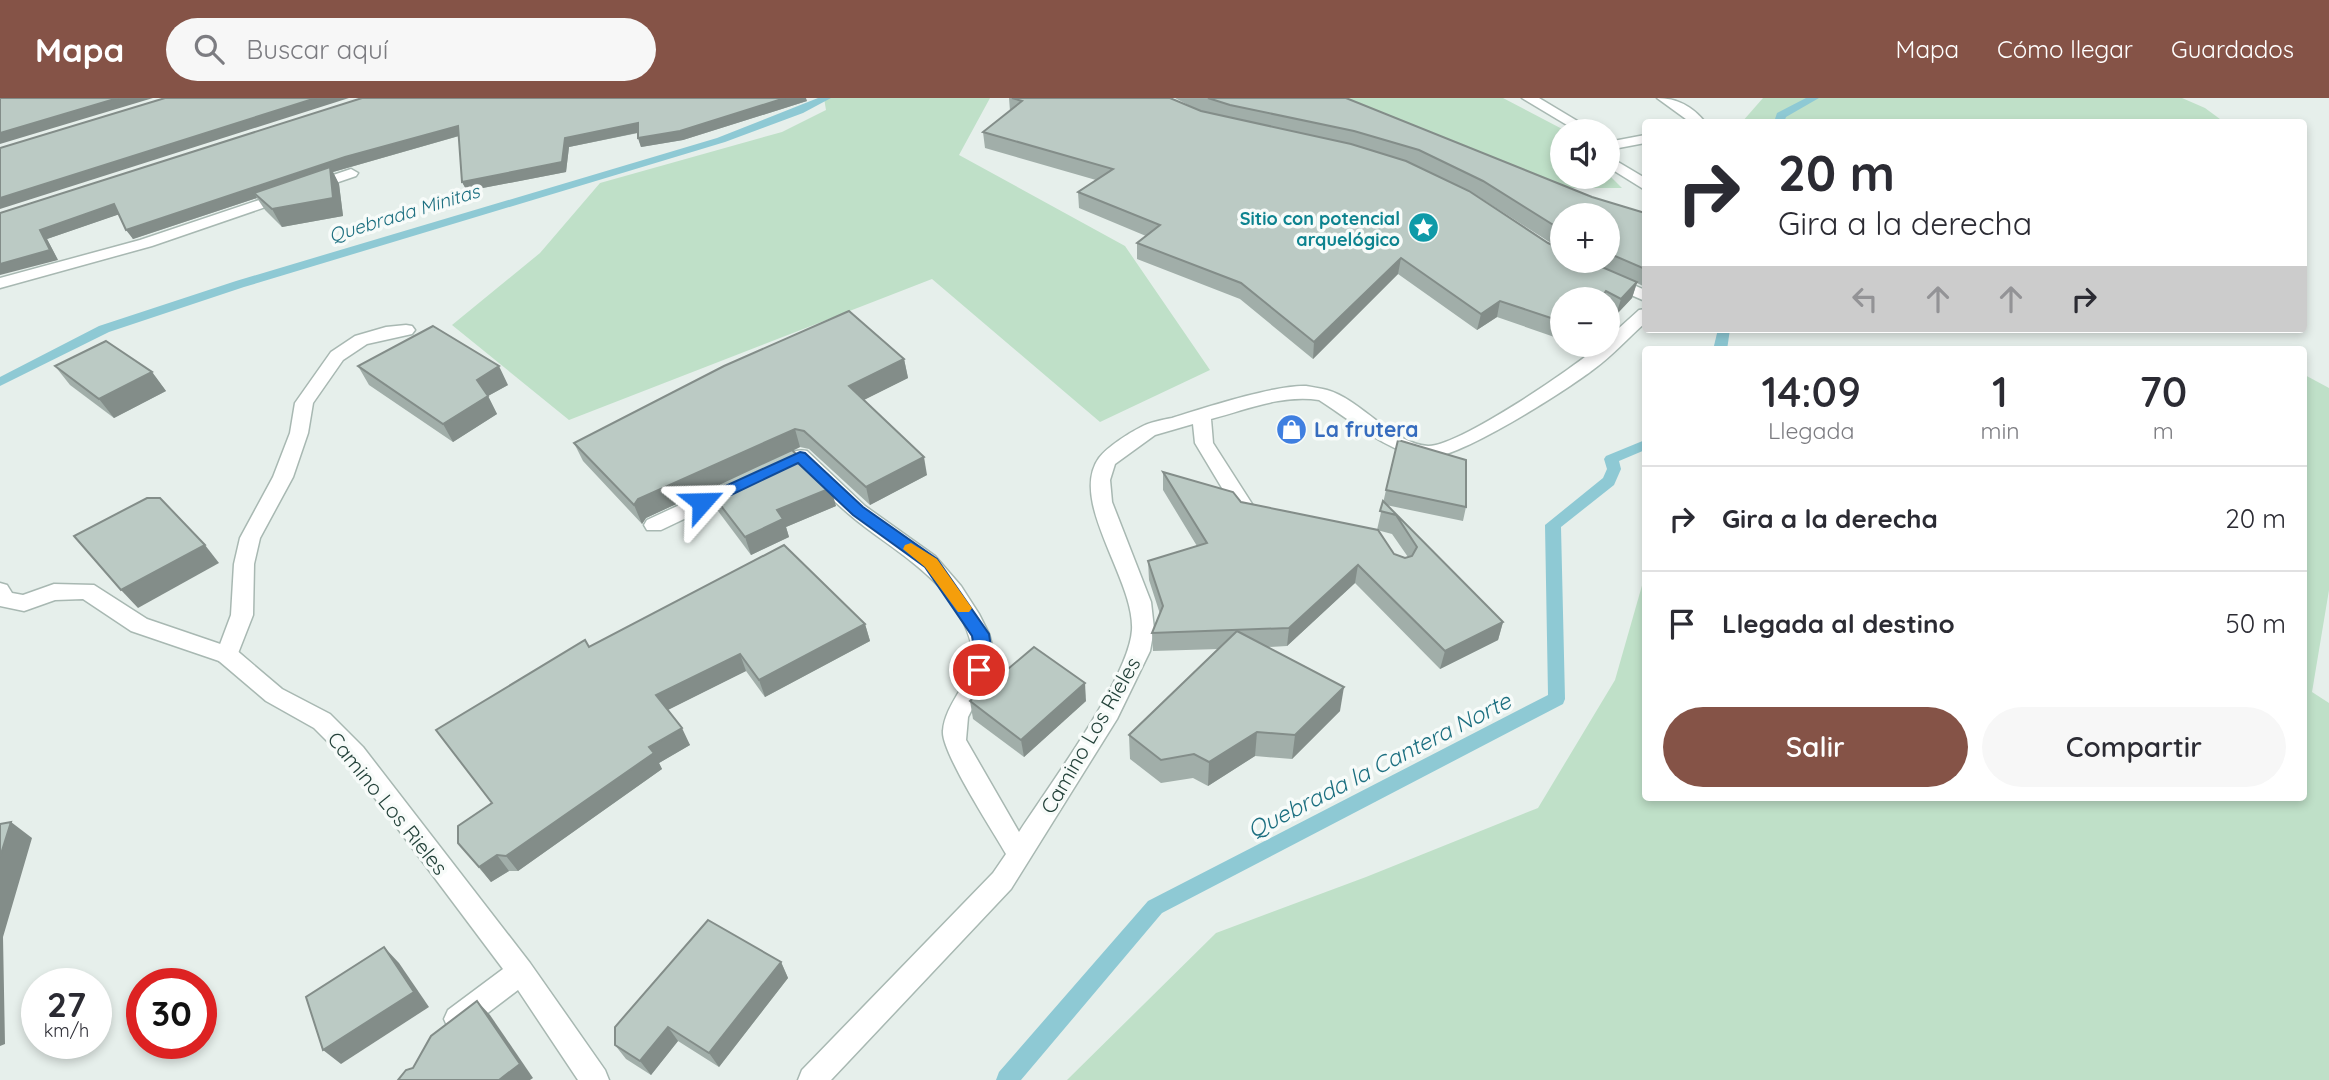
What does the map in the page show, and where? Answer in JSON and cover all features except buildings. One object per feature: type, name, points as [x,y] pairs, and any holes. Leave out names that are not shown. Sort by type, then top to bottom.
[{"type":"street","points":[[1529,98],[1566,119]]},
{"type":"street","points":[[1664,98],[1695,119]]},
{"type":"street","points":[[1620,146],[1642,140]]},
{"type":"street","points":[[1620,160],[1642,182]]},
{"type":"street","points":[[0,283],[146,243],[351,173]]},
{"type":"street","points":[[1594,273],[1642,295]]},
{"type":"street","name":"Camino Los Rieles","points":[[812,1080],[1002,881],[1109,712],[1139,651],[1143,629],[1140,602],[1102,502],[1100,480],[1107,461],[1148,431],[1200,415],[1286,394],[1305,392],[1324,395],[1404,445],[1427,452],[1442,450],[1471,438],[1577,373],[1642,317]]},
{"type":"street","points":[[227,655],[242,615],[244,564],[250,538],[283,477],[299,433],[304,403],[337,356],[361,340],[386,332],[406,330]]},
{"type":"street","points":[[1200,415],[1204,443],[1247,513],[1272,517]]},
{"type":"street","points":[[654,525],[800,456],[858,511],[931,563],[974,622],[983,647],[984,660],[957,717],[953,731],[954,741],[1019,854]]},
{"type":"street","name":"Camino Los Rieles","points":[[0,591],[5,600],[24,603],[54,592],[87,591],[139,625],[227,655],[274,695],[322,721],[355,754],[521,972],[595,1080]]},
{"type":"street","points":[[433,1038],[521,972]]},
{"type":"green space","points":[[824,98],[990,98],[959,155],[1125,246],[1210,370],[1100,422],[932,279],[569,420],[452,325],[540,253],[600,183],[782,132],[826,110]]},
{"type":"green space","points":[[1310,98],[1503,98],[1550,123],[1550,188]]},
{"type":"green space","points":[[1763,98],[2182,98],[2205,108],[2220,119],[1745,119]]},
{"type":"green space","points":[[2307,376],[2329,388],[2329,590],[2312,692],[2329,703],[2329,1080],[1067,1080],[1216,933],[1538,808],[1615,680],[1642,586],[1642,801],[2307,801]]},
{"type":"waterway","name":"Quebrada Minitas","points":[[0,382],[104,329],[240,284],[721,140],[826,98]]},
{"type":"waterway","name":"Quebrada la Cantera Norte","points":[[1780,119],[1781,115],[1814,98]]},
{"type":"waterway","name":"Quebrada la Cantera Norte","points":[[1721,346],[1723,333]]},
{"type":"waterway","name":"Quebrada la Cantera Norte","points":[[1007,1080],[1155,907],[1557,699],[1553,525],[1609,481],[1614,469],[1611,459],[1642,446]]},
{"type":"slow traffic","points":[[911,549],[931,563],[964,608]]},
{"type":"place","name":"Sitio con potencial arquelógico","points":[[1423,228]]},
{"type":"place","name":"La frutera","points":[[1291,429]]},
{"type":"route","points":[[702,502],[800,456],[858,511],[931,563],[980,634],[984,660],[979,670]]}]
